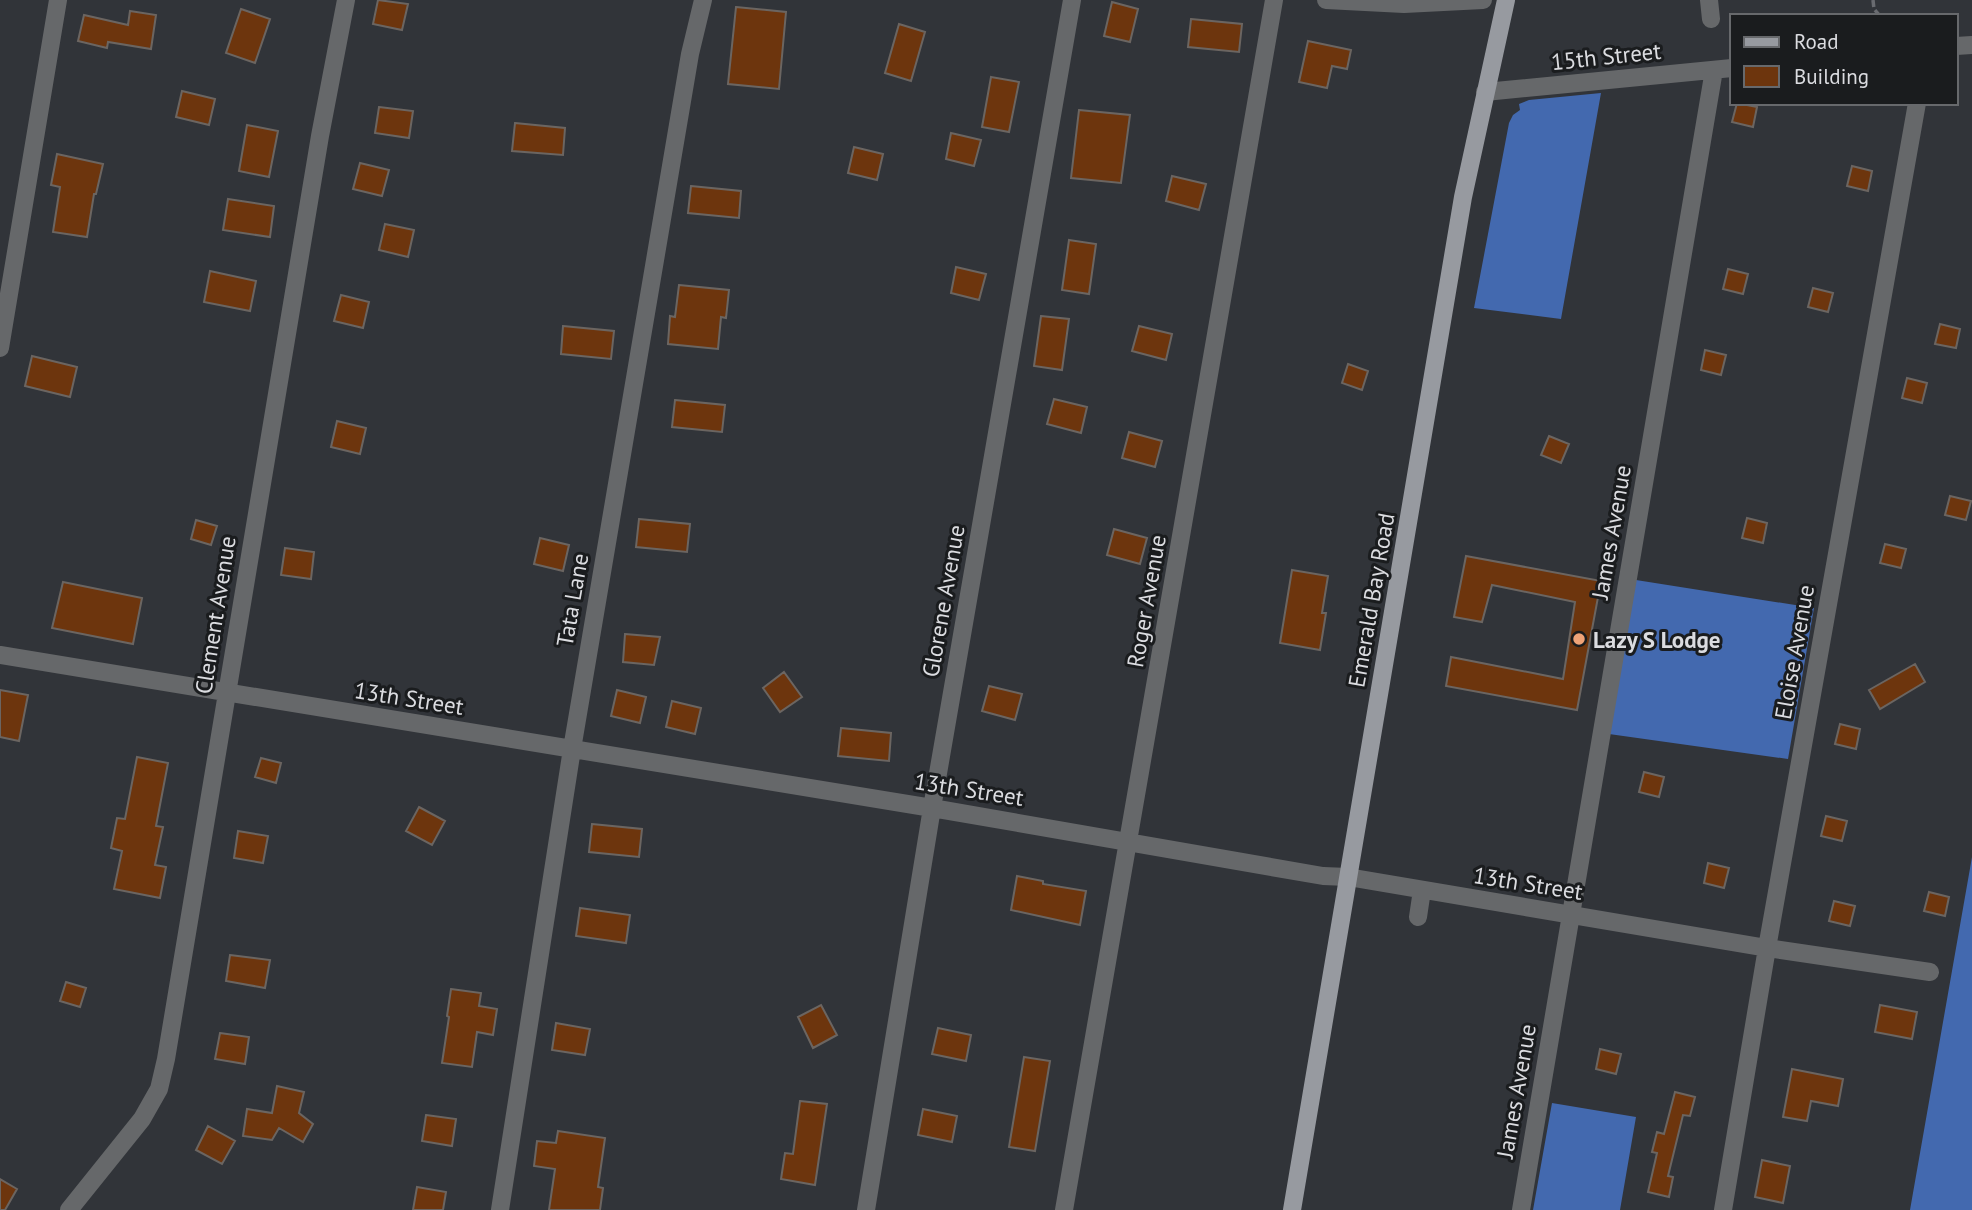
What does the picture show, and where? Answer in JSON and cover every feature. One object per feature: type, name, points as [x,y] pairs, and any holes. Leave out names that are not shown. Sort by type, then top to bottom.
[{"type":"main road","name":"Emerald Bay Road","points":[[1292,1210],[1463,197],[1506,0]]},
{"type":"street","points":[[0,348],[58,0]]},
{"type":"street","name":"Clement Avenue","points":[[69,1210],[142,1119],[159,1089],[166,1059],[320,136],[346,0]]},
{"type":"street","name":"Tata Lane","points":[[500,1210],[572,749],[690,54],[703,0]]},
{"type":"street","name":"Glorene Avenue","points":[[866,1210],[932,808],[1072,0]]},
{"type":"street","name":"Roger Avenue","points":[[1064,1210],[1274,0]]},
{"type":"street","points":[[1326,0],[1404,4],[1483,0]]},
{"type":"street","points":[[1709,0],[1711,19]]},
{"type":"street","name":"15th Street","points":[[1485,92],[1723,69]]},
{"type":"street","name":"James Avenue","points":[[1521,1210],[1571,915],[1723,69]]},
{"type":"street","name":"Eloise Avenue","points":[[1723,1210],[1917,105]]},
{"type":"street","name":"13th Street","points":[[0,655],[1130,841],[1323,876],[1349,877],[1767,948],[1930,972]]},
{"type":"street","points":[[1418,918],[1422,890]]},
{"type":"shaded area","points":[[1601,93],[1561,319],[1474,308],[1509,123],[1513,115],[1520,110],[1519,104],[1529,100]]},
{"type":"shaded area","points":[[1636,580],[1814,608],[1788,759],[1609,734]]},
{"type":"shaded area","points":[[1972,857],[1972,1210],[1910,1210]]},
{"type":"shaded area","points":[[1552,1103],[1636,1117],[1620,1210],[1533,1210]]},
{"type":"building","points":[[378,0],[408,4],[402,30],[373,24]]},
{"type":"building","points":[[1112,2],[1138,9],[1130,42],[1104,36]]},
{"type":"building","points":[[736,7],[786,12],[779,89],[728,84]]},
{"type":"building","points":[[241,9],[270,19],[255,63],[226,53]]},
{"type":"building","points":[[130,11],[156,15],[151,49],[108,42],[107,48],[78,41],[84,15],[128,25]]},
{"type":"building","points":[[1191,19],[1242,24],[1239,52],[1188,47]]},
{"type":"building","points":[[899,24],[925,32],[911,81],[885,73]]},
{"type":"building","points":[[1308,41],[1351,50],[1347,69],[1332,66],[1327,88],[1299,82]]},
{"type":"building","points":[[991,77],[1019,82],[1009,132],[982,127]]},
{"type":"building","points":[[182,91],[215,99],[209,125],[176,117]]},
{"type":"building","points":[[1736,105],[1757,107],[1753,127],[1732,122]]},
{"type":"building","points":[[379,107],[413,111],[409,138],[375,133]]},
{"type":"building","points":[[1079,110],[1130,115],[1121,183],[1071,178]]},
{"type":"building","points":[[515,123],[565,128],[563,155],[512,151]]},
{"type":"building","points":[[247,125],[278,131],[269,177],[239,171]]},
{"type":"building","points":[[951,133],[981,140],[974,166],[946,159]]},
{"type":"building","points":[[854,147],[883,154],[877,180],[848,173]]},
{"type":"building","points":[[57,154],[103,164],[94,194],[87,237],[53,232],[60,187],[51,185]]},
{"type":"building","points":[[360,163],[389,170],[382,196],[353,189]]},
{"type":"building","points":[[1852,166],[1872,171],[1868,191],[1847,186]]},
{"type":"building","points":[[1172,176],[1206,184],[1199,210],[1166,201]]},
{"type":"building","points":[[691,186],[741,191],[739,218],[688,213]]},
{"type":"building","points":[[228,199],[274,206],[270,237],[223,230]]},
{"type":"building","points":[[385,224],[414,230],[408,257],[379,250]]},
{"type":"building","points":[[1069,240],[1096,244],[1089,294],[1062,290]]},
{"type":"building","points":[[956,267],[986,274],[979,300],[951,293]]},
{"type":"building","points":[[1728,269],[1748,274],[1743,294],[1723,289]]},
{"type":"building","points":[[210,271],[256,281],[250,311],[204,302]]},
{"type":"building","points":[[679,285],[729,290],[726,318],[721,317],[718,349],[668,344],[670,316],[675,317]]},
{"type":"building","points":[[1813,288],[1833,293],[1828,312],[1808,307]]},
{"type":"building","points":[[341,295],[369,302],[363,328],[334,321]]},
{"type":"building","points":[[1041,316],[1069,319],[1062,370],[1034,366]]},
{"type":"building","points":[[1940,324],[1960,329],[1956,348],[1935,344]]},
{"type":"building","points":[[563,326],[614,331],[611,359],[561,354]]},
{"type":"building","points":[[1139,326],[1172,334],[1166,360],[1132,351]]},
{"type":"building","points":[[1705,350],[1726,355],[1721,375],[1701,370]]},
{"type":"building","points":[[32,356],[77,367],[70,397],[25,386]]},
{"type":"building","points":[[1348,364],[1368,371],[1362,390],[1342,383]]},
{"type":"building","points":[[1907,378],[1927,383],[1922,403],[1902,398]]},
{"type":"building","points":[[1054,399],[1087,407],[1081,433],[1047,424]]},
{"type":"building","points":[[675,400],[725,405],[722,432],[672,427]]},
{"type":"building","points":[[337,421],[366,428],[360,454],[331,447]]},
{"type":"building","points":[[1129,432],[1162,441],[1155,467],[1122,458]]},
{"type":"building","points":[[1549,436],[1569,444],[1561,463],[1541,455]]},
{"type":"building","points":[[1950,496],[1971,501],[1966,520],[1945,515]]},
{"type":"building","points":[[1747,518],[1767,523],[1763,543],[1742,538]]},
{"type":"building","points":[[639,519],[690,524],[687,552],[636,547]]},
{"type":"building","points":[[196,520],[217,526],[211,545],[191,539]]},
{"type":"building","points":[[1114,529],[1147,538],[1140,564],[1107,555]]},
{"type":"building","points":[[540,538],[569,545],[563,571],[534,564]]},
{"type":"building","points":[[1885,544],[1906,549],[1901,568],[1880,563]]},
{"type":"building","points":[[285,548],[314,552],[311,579],[281,575]]},
{"type":"building","name":"Lazy S Lodge","points":[[1466,556],[1601,581],[1577,710],[1446,686],[1451,657],[1563,679],[1575,602],[1492,585],[1482,622],[1454,617]]},
{"type":"building","points":[[1292,570],[1328,576],[1320,650],[1280,643]]},
{"type":"building","points":[[63,582],[142,598],[133,644],[52,628]]},
{"type":"building","points":[[625,634],[660,637],[654,665],[623,662]]},
{"type":"building","points":[[1915,664],[1925,682],[1880,709],[1869,690]]},
{"type":"building","points":[[784,672],[802,697],[780,712],[763,688]]},
{"type":"building","points":[[989,686],[1022,694],[1015,720],[982,711]]},
{"type":"building","points":[[0,690],[28,695],[19,741],[0,737]]},
{"type":"building","points":[[617,690],[646,697],[640,723],[611,716]]},
{"type":"building","points":[[672,701],[701,708],[695,734],[666,727]]},
{"type":"building","points":[[1840,724],[1860,729],[1856,749],[1835,744]]},
{"type":"building","points":[[841,728],[891,733],[889,761],[838,756]]},
{"type":"building","points":[[137,757],[168,763],[156,826],[163,827],[155,865],[166,867],[160,898],[114,889],[122,851],[111,848],[117,818],[125,819]]},
{"type":"building","points":[[261,758],[281,763],[276,783],[255,777]]},
{"type":"building","points":[[1644,772],[1664,777],[1659,797],[1639,792]]},
{"type":"building","points":[[419,807],[445,821],[432,845],[406,831]]},
{"type":"building","points":[[1826,816],[1847,821],[1842,841],[1821,836]]},
{"type":"building","points":[[592,824],[642,829],[639,857],[589,852]]},
{"type":"building","points":[[238,831],[268,836],[263,863],[234,858]]},
{"type":"building","points":[[1708,863],[1729,868],[1724,888],[1704,883]]},
{"type":"building","points":[[1017,876],[1043,881],[1043,884],[1086,891],[1080,925],[1011,910]]},
{"type":"building","points":[[1929,892],[1949,897],[1945,916],[1924,911]]},
{"type":"building","points":[[1834,901],[1855,906],[1850,926],[1829,921]]},
{"type":"building","points":[[580,908],[630,915],[626,943],[576,936]]},
{"type":"building","points":[[230,955],[270,960],[265,988],[226,981]]},
{"type":"building","points":[[66,982],[86,988],[80,1007],[60,1001]]},
{"type":"building","points":[[451,989],[481,993],[479,1006],[497,1009],[493,1035],[477,1032],[472,1067],[442,1063]]},
{"type":"building","points":[[821,1005],[837,1035],[813,1048],[798,1017]]},
{"type":"building","points":[[1880,1005],[1917,1012],[1912,1039],[1875,1032]]},
{"type":"building","points":[[556,1023],[590,1029],[585,1055],[552,1050]]},
{"type":"building","points":[[938,1028],[971,1035],[966,1061],[932,1054]]},
{"type":"building","points":[[220,1033],[249,1037],[245,1064],[215,1059]]},
{"type":"building","points":[[1600,1049],[1621,1054],[1616,1074],[1596,1069]]},
{"type":"building","points":[[1024,1057],[1050,1061],[1035,1151],[1009,1147]]},
{"type":"building","points":[[1792,1069],[1843,1079],[1838,1106],[1811,1101],[1807,1121],[1783,1117]]},
{"type":"building","points":[[277,1086],[304,1092],[299,1113],[313,1124],[303,1142],[279,1128],[272,1140],[243,1136],[247,1109],[272,1113]]},
{"type":"building","points":[[1675,1092],[1695,1097],[1690,1116],[1683,1115],[1668,1176],[1673,1177],[1669,1197],[1648,1192],[1657,1153],[1652,1152],[1657,1132],[1664,1134]]},
{"type":"building","points":[[800,1101],[827,1104],[815,1185],[781,1179],[785,1153],[793,1154]]},
{"type":"building","points":[[923,1109],[957,1116],[952,1142],[918,1135]]},
{"type":"building","points":[[426,1115],[456,1119],[452,1146],[422,1141]]},
{"type":"building","points":[[208,1126],[235,1141],[222,1164],[196,1150]]},
{"type":"building","points":[[558,1131],[605,1138],[598,1187],[603,1188],[600,1210],[549,1210],[555,1169],[534,1166],[537,1141],[556,1143]]},
{"type":"building","points":[[1762,1160],[1790,1166],[1783,1203],[1755,1197]]},
{"type":"building","points":[[0,1179],[17,1189],[5,1210],[0,1210]]},
{"type":"building","points":[[417,1187],[446,1192],[443,1210],[413,1210]]},
{"type":"place","name":"Lazy S Lodge","points":[[1579,639]]}]
